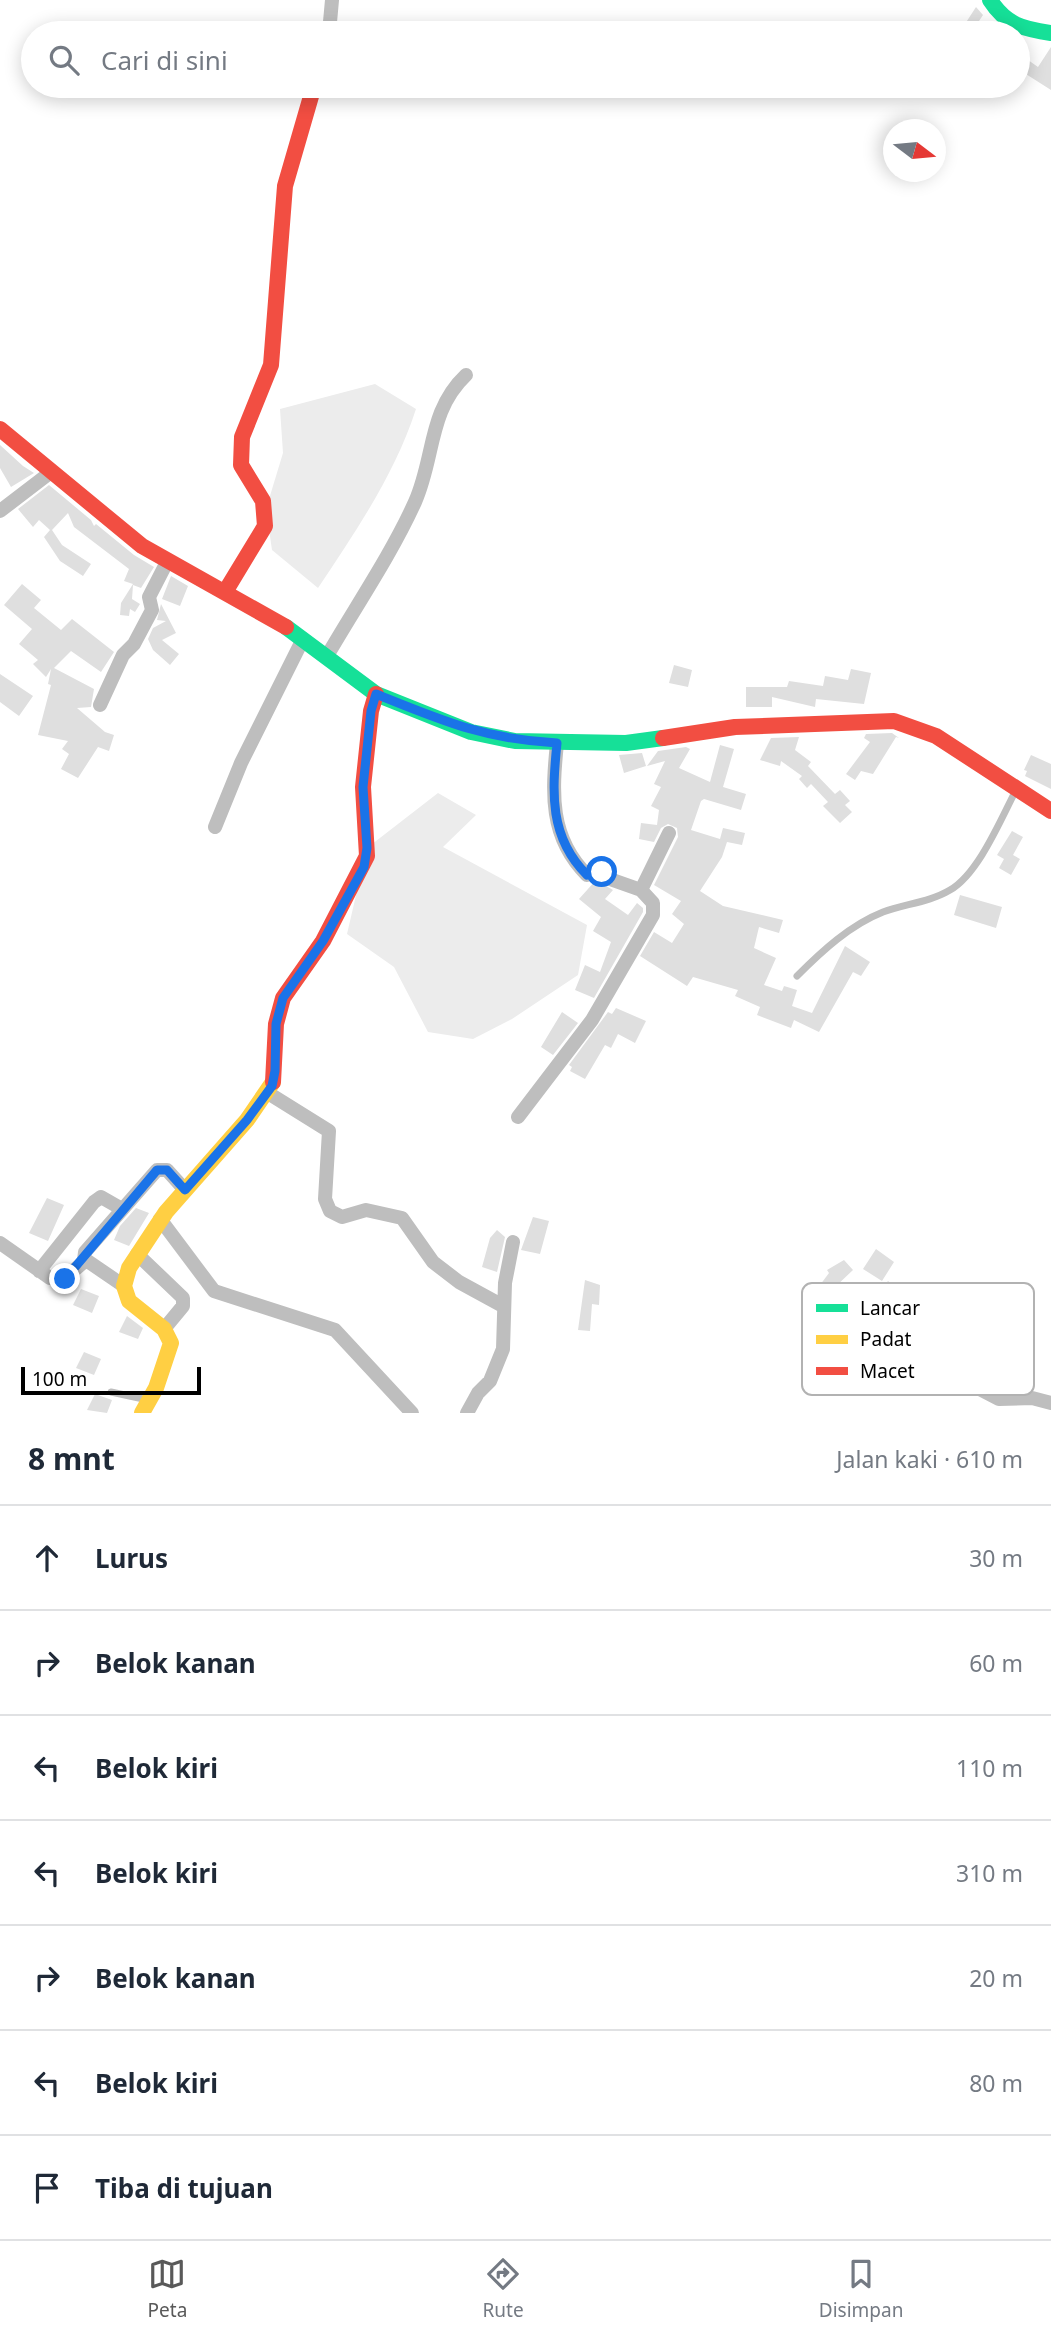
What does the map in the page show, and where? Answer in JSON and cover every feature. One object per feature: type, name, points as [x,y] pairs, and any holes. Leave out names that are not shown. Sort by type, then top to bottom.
[{"type":"street","points":[[330,21],[331,0]]},
{"type":"street","points":[[990,0],[1005,21]]},
{"type":"street","points":[[1030,29],[1051,33]]},
{"type":"street","points":[[225,592],[265,526],[263,501],[241,465],[242,436],[261,397],[271,365],[280,278],[285,186],[311,98]]},
{"type":"street","points":[[327,656],[415,504],[447,395],[466,375]]},
{"type":"street","points":[[0,429],[123,532],[303,639],[376,694],[471,732],[515,741],[626,743],[735,727],[894,721],[936,736],[1016,791],[1051,811]]},
{"type":"street","points":[[0,511],[51,472]]},
{"type":"street","points":[[100,705],[123,655],[134,644],[152,610],[149,597],[167,560]]},
{"type":"street","points":[[215,827],[241,764],[303,639]]},
{"type":"street","points":[[124,1286],[136,1254],[160,1219],[268,1093],[275,1071],[276,1024],[283,998],[323,941],[367,856],[363,787],[371,711],[376,694]]},
{"type":"street","points":[[518,1117],[592,1020],[653,915],[653,903],[641,890],[607,878],[597,866],[587,875],[567,851],[554,811],[557,743]]},
{"type":"street","points":[[641,890],[669,833]]},
{"type":"street","points":[[268,1093],[329,1131],[325,1199],[330,1211],[342,1217],[366,1210],[402,1218],[433,1262],[459,1282],[503,1307]]},
{"type":"street","points":[[0,1243],[50,1278],[65,1279],[84,1260],[85,1252],[160,1168],[167,1170],[185,1190]]},
{"type":"street","points":[[38,1271],[94,1202],[106,1198],[122,1209]]},
{"type":"street","points":[[160,1219],[214,1291],[335,1330],[412,1413]]},
{"type":"street","points":[[467,1413],[478,1393],[490,1381],[501,1353],[503,1307],[513,1242]]},
{"type":"street","points":[[136,1254],[183,1298],[183,1306],[164,1329]]},
{"type":"street","points":[[84,1260],[124,1286],[138,1311],[164,1329],[171,1343],[168,1359],[146,1407]]},
{"type":"street","points":[[993,1395],[1004,1400],[1032,1398],[1051,1403]]},
{"type":"lane","points":[[797,976],[818,954],[866,920],[950,891],[962,881],[974,866],[1016,791]]},
{"type":"lane","points":[[111,1392],[146,1407]]},
{"type":"shaded area","points":[[375,384],[416,409],[386,479],[318,588],[272,550],[266,509],[283,453],[280,409]]},
{"type":"shaded area","points":[[438,793],[476,815],[443,847],[587,925],[578,975],[512,1019],[473,1039],[428,1032],[394,967],[347,934],[367,848]]},
{"type":"building","points":[[976,7],[983,15],[979,21],[967,21]]},
{"type":"building","points":[[1051,47],[1051,90],[1030,77],[1030,61],[1038,67]]},
{"type":"building","points":[[0,445],[34,473],[11,487],[0,468]]},
{"type":"building","points":[[49,485],[91,520],[94,526],[96,524],[134,555],[154,567],[141,588],[133,585],[132,599],[140,604],[135,612],[130,609],[129,616],[120,615],[121,603],[133,584],[124,581],[129,569],[74,527],[68,513],[52,530],[62,545],[91,564],[83,576],[60,561],[44,537],[50,530],[39,520],[33,527],[18,509]]},
{"type":"building","points":[[171,576],[188,586],[180,606],[162,599]]},
{"type":"building","points":[[22,584],[41,600],[34,608],[61,630],[72,619],[114,652],[101,672],[71,651],[54,668],[94,689],[91,707],[77,708],[105,732],[114,735],[109,751],[98,747],[78,778],[61,769],[69,754],[62,749],[68,741],[38,735],[51,685],[48,684],[51,669],[46,677],[33,664],[38,660],[19,644],[32,629],[4,605]]},
{"type":"building","points":[[161,604],[176,633],[162,640],[179,654],[170,665],[153,650],[148,639],[153,628],[166,621],[157,620]]},
{"type":"building","points":[[674,665],[692,670],[688,687],[669,683]]},
{"type":"building","points":[[851,669],[871,673],[864,704],[816,699],[815,707],[772,697],[772,707],[746,707],[746,687],[787,687],[789,681],[823,686],[825,676],[848,680]]},
{"type":"building","points":[[0,674],[33,696],[19,716],[0,702]]},
{"type":"building","points":[[892,733],[899,738],[896,737],[873,774],[861,771],[855,780],[846,774],[870,742],[864,738],[866,734]]},
{"type":"building","points":[[799,737],[795,750],[811,762],[808,766],[835,794],[840,790],[850,801],[845,805],[852,812],[840,823],[823,806],[828,802],[811,784],[807,788],[799,779],[802,776],[781,761],[780,766],[760,760],[771,738]]},
{"type":"building","points":[[720,745],[734,749],[723,787],[746,794],[741,810],[704,799],[691,830],[720,839],[723,828],[745,833],[742,845],[727,842],[722,857],[700,891],[723,906],[783,920],[779,933],[759,927],[754,948],[776,958],[764,985],[782,991],[784,986],[797,990],[792,1006],[812,1013],[845,946],[870,962],[861,976],[853,972],[819,1032],[794,1020],[791,1028],[757,1015],[760,1007],[735,996],[738,990],[693,977],[687,986],[640,956],[654,932],[672,943],[684,924],[672,914],[681,901],[654,885],[678,837],[677,828],[668,824],[661,828],[654,842],[639,839],[641,823],[657,825],[659,810],[651,806],[661,787],[654,784],[665,761],[647,766],[658,751],[686,747],[690,749],[679,768],[710,782]]},
{"type":"building","points":[[642,753],[646,766],[624,773],[619,755]]},
{"type":"building","points":[[1031,755],[1051,764],[1051,789],[1025,776],[1027,771],[1024,770]]},
{"type":"building","points":[[1012,831],[1023,837],[1013,855],[1020,859],[1011,875],[999,868],[1004,859],[997,855]]},
{"type":"building","points":[[596,880],[613,890],[605,899],[628,915],[637,903],[643,908],[643,912],[594,998],[575,990],[585,965],[600,972],[611,942],[593,931],[601,917],[579,899]]},
{"type":"building","points":[[960,895],[1002,907],[996,928],[954,915]]},
{"type":"building","points":[[616,1008],[646,1021],[635,1043],[618,1034],[611,1048],[605,1045],[585,1079],[570,1071],[572,1067],[569,1065],[608,1012],[612,1014]]},
{"type":"building","points":[[562,1012],[578,1023],[553,1055],[541,1047]]},
{"type":"building","points":[[47,1198],[64,1205],[48,1241],[29,1233]]},
{"type":"building","points":[[136,1208],[149,1213],[129,1246],[114,1240],[120,1226]]},
{"type":"building","points":[[533,1217],[549,1221],[540,1254],[521,1250]]},
{"type":"building","points":[[497,1230],[505,1237],[497,1272],[482,1267],[490,1238]]},
{"type":"building","points":[[876,1249],[894,1262],[882,1281],[863,1269]]},
{"type":"building","points":[[844,1260],[853,1270],[839,1283],[822,1283],[829,1273],[827,1270]]},
{"type":"building","points":[[585,1280],[600,1285],[599,1305],[592,1304],[590,1331],[578,1330]]},
{"type":"building","points":[[81,1289],[99,1296],[92,1313],[73,1305]]},
{"type":"building","points":[[127,1316],[143,1328],[138,1339],[119,1332]]},
{"type":"building","points":[[84,1352],[101,1359],[94,1375],[76,1368]]},
{"type":"building","points":[[95,1394],[112,1400],[107,1413],[87,1410]]},
{"type":"traffic: fast","points":[[990,0],[1011,21]]},
{"type":"traffic: fast","points":[[1030,29],[1051,33]]},
{"type":"traffic: fast","points":[[286,627],[376,694],[471,732],[515,741],[626,743],[663,738]]},
{"type":"traffic: slow","points":[[142,1413],[156,1388],[171,1343],[164,1329],[129,1301],[124,1286],[129,1268],[166,1212],[247,1120],[273,1082]]},
{"type":"traffic: jam","points":[[225,592],[265,526],[263,501],[241,465],[242,437],[271,365],[285,186],[311,98]]},
{"type":"traffic: jam","points":[[0,429],[142,546],[286,627]]},
{"type":"traffic: jam","points":[[273,1082],[276,1024],[283,998],[323,941],[367,856],[363,787],[371,711],[376,694]]},
{"type":"traffic: jam","points":[[663,738],[735,727],[894,721],[936,736],[1051,811]]},
{"type":"route","points":[[65,1279],[84,1260],[85,1252],[157,1170],[167,1170],[185,1190],[247,1120],[272,1086],[276,1024],[283,998],[288,987],[323,941],[364,867],[367,856],[363,787],[371,711],[376,694],[471,732],[515,741],[557,743],[554,811],[562,842],[572,860],[587,875],[597,866],[602,872]]}]
